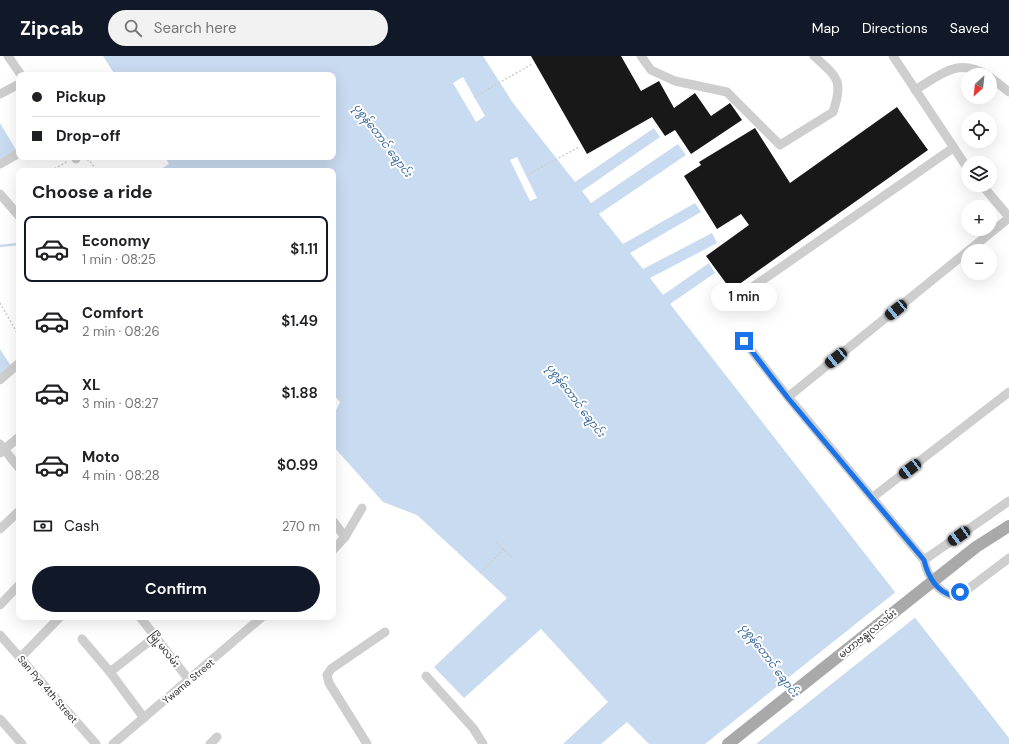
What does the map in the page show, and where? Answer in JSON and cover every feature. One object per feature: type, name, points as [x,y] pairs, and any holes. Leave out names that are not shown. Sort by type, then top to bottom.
[{"type":"main road","name":"မဟာဗန္ဓုလလမ်း","points":[[728,744],[976,547],[1009,526]]},
{"type":"street","points":[[8,56],[19,72]]},
{"type":"street","points":[[641,56],[651,70],[675,81],[727,92],[780,145],[833,112],[839,94],[836,77],[814,56]]},
{"type":"street","points":[[893,56],[961,159]]},
{"type":"street","points":[[914,90],[953,68],[961,68]]},
{"type":"street","points":[[997,83],[1009,92]]},
{"type":"street","points":[[0,94],[16,86]]},
{"type":"street","points":[[728,304],[953,148]]},
{"type":"street","points":[[0,164],[16,156]]},
{"type":"street","points":[[976,244],[1009,217],[988,192]]},
{"type":"street","points":[[0,194],[16,213]]},
{"type":"street","points":[[788,398],[961,257]]},
{"type":"street","points":[[744,341],[788,398],[873,497],[924,560],[927,571],[936,586],[942,592],[953,596],[968,588],[1009,558]]},
{"type":"street","points":[[0,380],[16,366]]},
{"type":"street","points":[[873,497],[1009,392]]},
{"type":"street","points":[[16,439],[1,449],[16,465]]},
{"type":"street","points":[[924,560],[1009,501]]},
{"type":"street","points":[[336,547],[345,537],[362,508]]},
{"type":"street","points":[[0,529],[16,515]]},
{"type":"street","points":[[336,525],[345,537]]},
{"type":"street","points":[[0,605],[16,589]]},
{"type":"street","points":[[20,658],[57,620]]},
{"type":"street","name":"မြို့မလမ်း","points":[[143,620],[189,680]]},
{"type":"street","name":"Ywama Street","points":[[113,744],[259,620]]},
{"type":"street","points":[[367,744],[329,683],[327,675],[332,669],[385,632]]},
{"type":"street","name":"San Pya 4th Street","points":[[0,635],[96,744]]},
{"type":"street","points":[[110,672],[156,636]]},
{"type":"street","points":[[82,640],[110,672],[144,718]]},
{"type":"street","points":[[426,676],[473,728],[483,744]]},
{"type":"street","points":[[0,719],[22,744]]},
{"type":"street","points":[[210,744],[217,737]]},
{"type":"path","points":[[474,97],[532,64]]},
{"type":"path","points":[[527,175],[579,147]]},
{"type":"path","points":[[89,160],[95,168]]},
{"type":"path","points":[[0,303],[16,331]]},
{"type":"path","points":[[496,542],[513,558]]},
{"type":"path","points":[[480,573],[504,549]]},
{"type":"water","name":"ပုစွန်တောင် ချောင်း","points":[[103,56],[483,56],[513,103],[575,182],[654,128],[660,137],[582,191],[591,203],[678,144],[686,155],[599,214],[623,244],[695,203],[701,212],[630,253],[643,269],[712,233],[717,243],[650,278],[663,295],[709,263],[715,273],[670,304],[1009,738],[1009,744],[649,744],[627,722],[601,744],[563,744],[608,702],[541,629],[464,698],[434,667],[507,598],[417,515],[383,502],[336,449],[336,411],[340,402],[336,397],[336,168],[163,168],[169,164],[167,160],[336,160],[336,72],[113,72]]},
{"type":"water","points":[[0,123],[16,150],[0,159]]},
{"type":"water","points":[[0,349],[11,366],[0,375]]},
{"type":"pier","points":[[463,77],[485,116],[476,122],[453,83]]},
{"type":"pier","points":[[517,157],[537,198],[530,201],[510,160]]},
{"type":"pier","points":[[897,591],[917,616],[756,744],[705,744]]},
{"type":"building","points":[[531,56],[621,56],[641,91],[659,81],[674,108],[695,93],[711,116],[730,103],[742,120],[691,154],[675,130],[665,136],[652,117],[587,154]]},
{"type":"building","points":[[897,107],[928,150],[731,290],[706,256],[749,225],[741,214],[717,229],[684,176],[701,165],[699,162],[755,128],[790,183]]},
{"type":"waterway","points":[[0,246],[16,244]]},
{"type":"route","points":[[744,341],[788,398],[873,497],[924,560],[927,571],[936,586],[942,592],[953,596],[960,592]]}]
